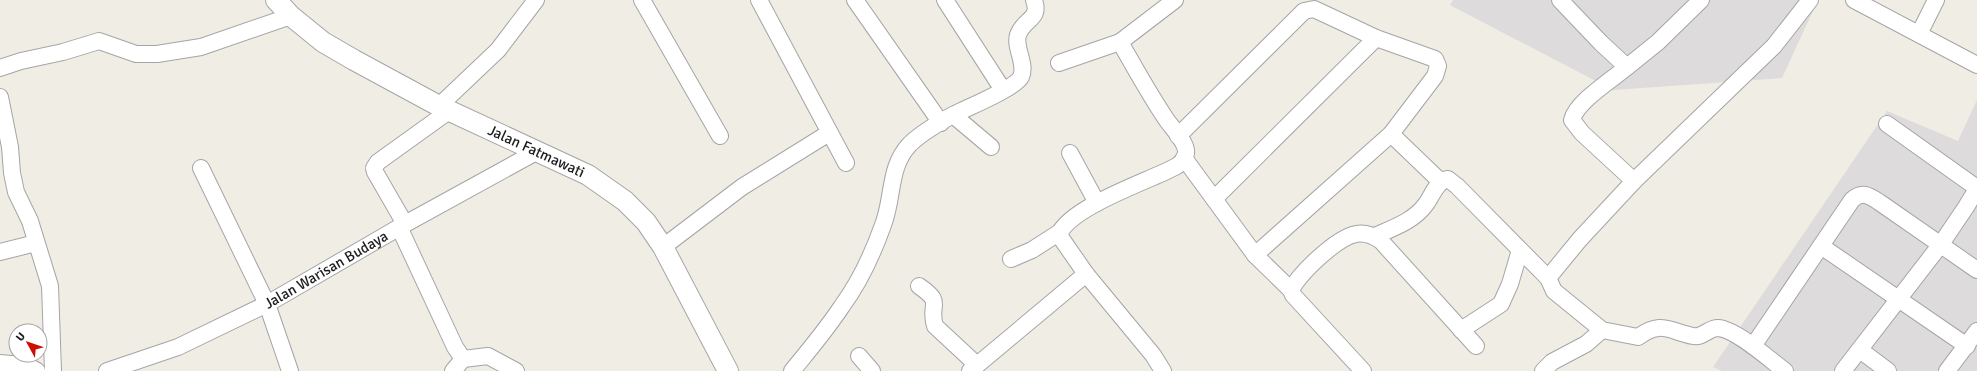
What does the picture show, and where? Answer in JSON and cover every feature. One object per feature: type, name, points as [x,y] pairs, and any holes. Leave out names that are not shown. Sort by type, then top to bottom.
[{"type":"street","name":"Jalan Fatmawati","points":[[276,0],[291,16],[323,42],[444,109],[588,175],[625,201],[646,222],[663,247],[728,371]]},
{"type":"street","points":[[463,359],[456,347],[402,227],[374,172],[374,168],[378,162],[444,109],[498,50],[536,0]]},
{"type":"street","points":[[642,0],[720,136]]},
{"type":"street","points":[[758,0],[846,163]]},
{"type":"street","points":[[855,0],[947,119],[991,147]]},
{"type":"street","points":[[945,0],[1003,90]]},
{"type":"street","points":[[792,371],[843,306],[865,265],[884,224],[899,156],[912,142],[947,119],[1003,90],[1020,77],[1022,71],[1017,38],[1021,27],[1030,21],[1035,12],[1034,0]]},
{"type":"street","points":[[1059,63],[1120,42],[1175,0]]},
{"type":"street","points":[[1560,0],[1601,43],[1628,67]]},
{"type":"street","points":[[1634,181],[1582,133],[1572,120],[1573,114],[1582,103],[1658,42],[1701,0]]},
{"type":"street","points":[[1548,278],[1580,239],[1634,181],[1774,46],[1810,0]]},
{"type":"street","points":[[1854,0],[1977,65]]},
{"type":"street","points":[[1919,34],[1936,0]]},
{"type":"street","points":[[1178,136],[1304,10],[1314,9],[1376,38],[1436,59],[1438,66],[1435,76],[1391,134],[1255,255]]},
{"type":"street","points":[[0,68],[21,61],[63,52],[99,41],[136,54],[157,54],[201,47],[291,16]]},
{"type":"street","points":[[1214,199],[1376,38]]},
{"type":"street","points":[[1011,259],[1032,250],[1060,232],[1070,220],[1096,204],[1181,164],[1186,151],[1178,136],[1165,119],[1120,42]]},
{"type":"street","points":[[0,97],[10,147],[12,173],[16,192],[30,221],[50,286],[53,371]]},
{"type":"street","points":[[1843,371],[1941,244],[1977,188],[1887,124]]},
{"type":"street","points":[[663,247],[742,187],[829,133]]},
{"type":"street","points":[[1391,134],[1441,182]]},
{"type":"street","name":"Jalan Warisan Budaya","points":[[107,371],[178,347],[267,304],[536,152]]},
{"type":"street","points":[[1070,153],[1096,204]]},
{"type":"street","points":[[1184,158],[1255,255],[1291,290],[1293,295],[1363,371]]},
{"type":"street","points":[[201,168],[267,304],[290,371]]},
{"type":"street","points":[[1291,290],[1296,281],[1322,254],[1347,237],[1356,234],[1375,236],[1412,218],[1425,205],[1441,182],[1448,179],[1457,186],[1548,278],[1554,291],[1602,330],[1638,337],[1655,327],[1667,327],[1682,333],[1696,336],[1719,328],[1727,330],[1753,346],[1785,371]]},
{"type":"street","points":[[1753,346],[1852,200],[1858,194],[1864,194],[1879,202],[1977,270]]},
{"type":"street","points":[[1060,232],[1063,243],[1086,274],[1153,355],[1163,371]]},
{"type":"street","points":[[1375,236],[1476,346]]},
{"type":"street","points":[[0,252],[36,243]]},
{"type":"street","points":[[1821,246],[1900,298],[1967,346]]},
{"type":"street","points":[[1461,330],[1501,304],[1510,284],[1520,250]]},
{"type":"street","points":[[919,286],[933,297],[935,302],[933,320],[935,326],[973,368],[1086,274]]},
{"type":"street","points":[[1543,371],[1552,362],[1586,344],[1602,330]]},
{"type":"street","points":[[1947,371],[1977,331]]},
{"type":"street","points":[[1860,350],[1888,371]]},
{"type":"street","points":[[453,371],[463,359],[488,356],[516,371]]},
{"type":"street","points":[[859,356],[872,371]]},
{"type":"street","points":[[0,363],[34,368],[37,371]]},
{"type":"shaded area","points":[[1453,0],[1818,0],[1782,78],[1613,90],[1450,5]]},
{"type":"shaded area","points":[[1977,100],[1977,371],[1722,371],[1713,367],[1887,111],[1958,141]]}]
